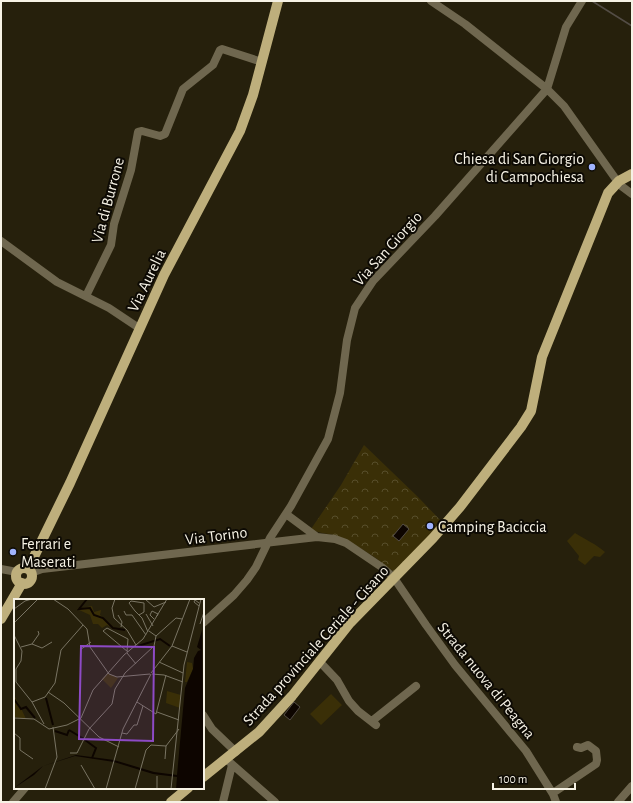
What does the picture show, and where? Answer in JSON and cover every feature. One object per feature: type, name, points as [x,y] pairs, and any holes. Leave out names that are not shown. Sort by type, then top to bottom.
[{"type":"main road","name":"Via Aurelia","points":[[1,619],[22,583],[30,581],[30,571],[139,328],[164,275],[240,131],[253,95],[278,1]]},
{"type":"main road","name":"Strada provinciale Ceriale - Cisano","points":[[204,776],[229,762],[236,752],[259,732],[283,706],[350,623],[394,578],[460,506],[531,411],[542,357],[608,194],[619,181],[632,174]]},
{"type":"main road","points":[[22,583],[16,578],[17,572],[23,568],[30,571]]},
{"type":"main road","points":[[171,802],[187,789]]},
{"type":"street","points":[[431,1],[465,24],[547,89],[564,106],[619,181],[620,185],[632,194]]},
{"type":"street","points":[[547,89],[566,27],[582,1]]},
{"type":"street","name":"Via di Burrone","points":[[86,296],[111,245],[114,224],[131,170],[136,135],[139,131],[160,136],[165,134],[183,88],[213,65],[220,50],[222,49],[262,62]]},
{"type":"street","name":"Via San Giorgio","points":[[204,622],[234,595],[256,567],[267,543],[286,514],[328,439],[340,393],[347,340],[355,308],[373,281],[435,216],[547,89]]},
{"type":"street","points":[[1,240],[57,282],[86,296],[139,328]]},
{"type":"street","points":[[286,514],[317,537]]},
{"type":"street","name":"Via Torino","points":[[30,571],[317,537],[335,539],[346,543],[384,568],[394,578]]},
{"type":"street","points":[[1,568],[17,572]]},
{"type":"street","name":"Strada nuova di Peagna","points":[[394,578],[426,626],[455,665],[526,751],[553,793],[556,802]]},
{"type":"street","points":[[319,661],[342,687],[349,701],[358,711],[374,723],[416,686]]},
{"type":"street","points":[[204,716],[212,728],[236,752]]},
{"type":"street","points":[[553,793],[596,764],[596,751],[588,745],[581,748],[577,747]]},
{"type":"street","points":[[223,802],[229,762]]},
{"type":"street","points":[[229,762],[274,802]]},
{"type":"street","points":[[618,802],[632,786]]},
{"type":"street","points":[[13,802],[23,789]]},
{"type":"green space","name":"Camping Baciccia","points":[[364,445],[442,522],[395,573],[359,547],[337,536],[317,532],[311,529],[341,485]]},
{"type":"green space","points":[[575,533],[605,552],[600,557],[594,556],[585,565],[578,560],[579,556],[567,541]]},
{"type":"green space","points":[[331,694],[342,705],[321,725],[310,714]]},
{"type":"shaded area","points":[[403,524],[409,529],[399,541],[393,536]]},
{"type":"shaded area","points":[[294,702],[300,707],[290,720],[284,715]]},
{"type":"waterway","points":[[592,1],[632,26]]},
{"type":"place","name":"Chiesa di San Giorgio di Campochiesa","points":[[592,167]]},
{"type":"place","name":"Camping Baciccia","points":[[430,526]]},
{"type":"place","name":"Ferrari e Maserati","points":[[13,552]]}]
